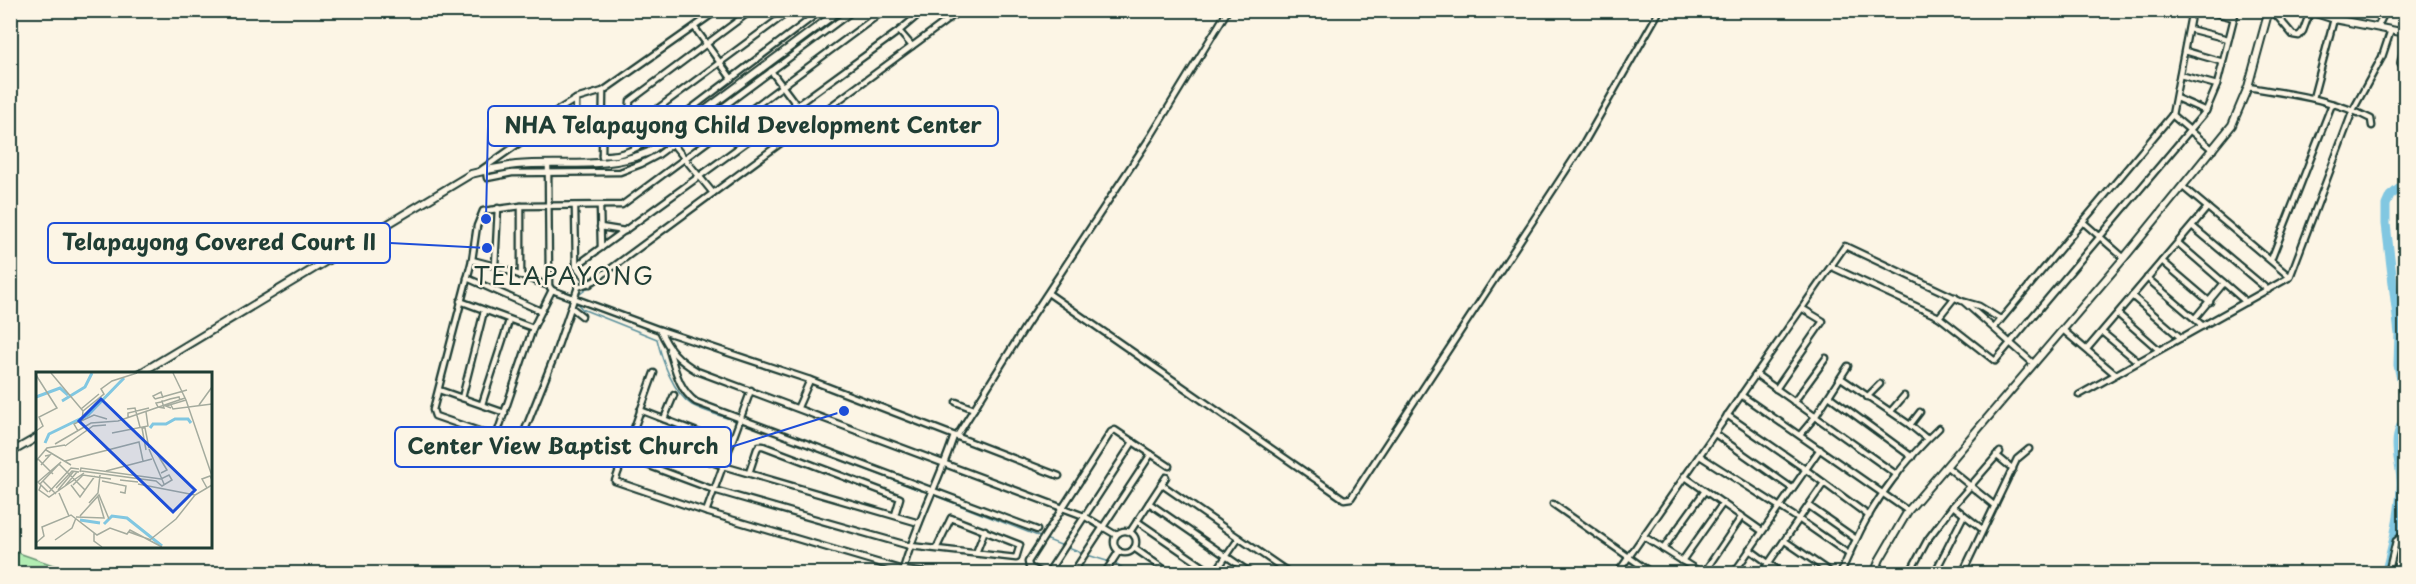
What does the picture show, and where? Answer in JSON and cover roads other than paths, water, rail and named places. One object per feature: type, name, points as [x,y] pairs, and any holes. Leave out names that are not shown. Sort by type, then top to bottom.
[{"type":"street","points":[[536,132],[548,116],[576,99],[603,91],[718,10]]},
{"type":"street","points":[[628,130],[630,101],[752,10]]},
{"type":"street","points":[[602,138],[628,130],[791,10]]},
{"type":"street","points":[[602,155],[612,156],[628,152],[647,142],[822,10]]},
{"type":"street","points":[[142,372],[461,179],[486,170],[515,165],[602,163],[634,158],[658,147],[840,10]]},
{"type":"street","points":[[486,170],[487,178],[512,173],[605,173],[629,170],[658,155],[854,10]]},
{"type":"street","points":[[885,10],[622,205],[521,206],[483,211],[433,410],[435,416],[516,445],[521,443],[566,320],[576,299],[578,287],[590,284],[961,10]]},
{"type":"street","points":[[576,266],[924,10]]},
{"type":"street","points":[[903,570],[932,489],[945,464],[955,436],[975,410],[1228,10]]},
{"type":"street","points":[[1048,293],[1344,499],[1351,498],[1584,143],[1660,10]]},
{"type":"street","points":[[1994,328],[2172,115],[2192,10]]},
{"type":"street","points":[[2204,10],[2234,18]]},
{"type":"street","points":[[1832,267],[1939,317],[1995,361],[2012,344],[2206,111],[2217,85],[2236,10]]},
{"type":"street","points":[[1874,573],[1908,511],[2124,258],[2232,125],[2248,87],[2271,10],[2294,34],[2299,36],[2303,31],[2308,11],[2334,19],[2406,33]]},
{"type":"street","points":[[2378,27],[2386,10]]},
{"type":"street","points":[[2313,98],[2334,19]]},
{"type":"street","points":[[694,28],[731,78]]},
{"type":"street","points":[[2188,29],[2228,39]]},
{"type":"street","points":[[899,30],[912,46]]},
{"type":"street","points":[[2079,395],[2290,277],[2354,110],[2382,57],[2391,30]]},
{"type":"street","points":[[2406,40],[2401,63],[2406,68]]},
{"type":"street","points":[[2185,51],[2223,62]]},
{"type":"street","points":[[771,71],[810,123]]},
{"type":"street","points":[[2180,75],[2217,85]]},
{"type":"street","points":[[2248,87],[2313,98],[2354,110],[2371,119],[2372,126]]},
{"type":"street","points":[[602,163],[603,91]]},
{"type":"street","points":[[2176,98],[2206,111]]},
{"type":"street","points":[[576,99],[576,124]]},
{"type":"street","points":[[2271,260],[2332,104]]},
{"type":"street","points":[[2172,115],[2213,150]]},
{"type":"street","points":[[479,172],[548,126],[603,125]]},
{"type":"street","points":[[672,143],[713,193]]},
{"type":"street","points":[[496,437],[533,328],[551,288],[548,165]]},
{"type":"street","points":[[2183,187],[2290,277]]},
{"type":"street","points":[[521,206],[521,276]]},
{"type":"street","points":[[575,206],[576,266],[590,284]]},
{"type":"street","points":[[600,206],[601,248]]},
{"type":"street","points":[[495,266],[498,208]]},
{"type":"street","points":[[2086,349],[2118,315],[2207,208]]},
{"type":"street","points":[[2083,222],[2124,258]]},
{"type":"street","points":[[2192,226],[2268,290]]},
{"type":"street","points":[[600,227],[625,231]]},
{"type":"street","points":[[2178,243],[2246,302]]},
{"type":"street","points":[[1617,573],[1845,246],[1964,302],[2034,363]]},
{"type":"street","points":[[472,260],[495,266],[660,330],[810,380],[1059,476]]},
{"type":"street","points":[[2162,261],[2210,302]]},
{"type":"street","points":[[466,278],[541,311]]},
{"type":"street","points":[[2148,278],[2203,326]]},
{"type":"street","points":[[2195,318],[2224,283]]},
{"type":"street","points":[[1939,317],[1955,297]]},
{"type":"street","points":[[2132,297],[2181,338]]},
{"type":"street","points":[[460,301],[533,328]]},
{"type":"street","points":[[1964,302],[1978,306],[2000,319]]},
{"type":"street","points":[[572,308],[582,316]]},
{"type":"street","points":[[1776,389],[1823,321],[1803,309]]},
{"type":"street","points":[[462,398],[484,311]]},
{"type":"street","points":[[2118,315],[2158,350]]},
{"type":"street","points":[[482,404],[509,321]]},
{"type":"street","points":[[660,330],[669,349],[680,384],[692,399],[1037,530]]},
{"type":"street","points":[[2063,330],[2115,374]]},
{"type":"street","points":[[2102,332],[2137,361]]},
{"type":"street","points":[[669,349],[686,364],[697,370],[1064,508],[1084,516],[1116,535]]},
{"type":"street","points":[[1794,402],[1826,358]]},
{"type":"street","points":[[1800,435],[1815,417],[1848,366]]},
{"type":"street","points":[[654,373],[615,479],[617,483],[706,512],[903,570],[934,573]]},
{"type":"street","points":[[1757,375],[1898,475]]},
{"type":"street","points":[[1841,378],[1910,424],[1927,439]]},
{"type":"street","points":[[798,407],[810,380]]},
{"type":"street","points":[[1868,397],[1880,384]]},
{"type":"street","points":[[438,390],[505,413]]},
{"type":"street","points":[[706,512],[752,390]]},
{"type":"street","points":[[664,419],[674,395]]},
{"type":"street","points":[[1741,395],[1908,511]]},
{"type":"street","points":[[1829,396],[1912,457]]},
{"type":"street","points":[[1891,411],[1904,396]]},
{"type":"street","points":[[956,402],[975,410]]},
{"type":"street","points":[[640,410],[731,445]]},
{"type":"street","points":[[1910,424],[1920,412]]},
{"type":"street","points":[[1727,415],[1869,516]]},
{"type":"street","points":[[1840,573],[1856,539],[1882,494],[1927,439],[1939,428]]},
{"type":"street","points":[[1133,442],[1045,573],[1027,564],[1111,432],[1115,430],[1133,442],[1169,466]]},
{"type":"street","points":[[632,434],[723,466],[919,523]]},
{"type":"street","points":[[1715,434],[1793,489]]},
{"type":"street","points":[[10,453],[36,438]]},
{"type":"street","points":[[748,473],[757,449],[763,446],[900,498],[895,515]]},
{"type":"street","points":[[1962,573],[2019,456],[2029,448]]},
{"type":"street","points":[[1733,573],[1820,449]]},
{"type":"street","points":[[1910,573],[1928,539],[1998,453],[2013,469]]},
{"type":"street","points":[[1072,573],[1151,454]]},
{"type":"street","points":[[623,456],[714,490],[910,546],[937,547],[1016,558],[1019,543],[951,518],[937,547]]},
{"type":"street","points":[[1700,456],[1850,555]]},
{"type":"street","points":[[1946,466],[1995,506]]},
{"type":"street","points":[[1684,476],[1762,531]]},
{"type":"street","points":[[1130,532],[1166,477]]},
{"type":"street","points":[[1761,573],[1824,483]]},
{"type":"street","points":[[1161,484],[1291,573]]},
{"type":"street","points":[[1663,549],[1704,492]]},
{"type":"street","points":[[1149,503],[1252,573]]},
{"type":"street","points":[[1682,561],[1723,503]]},
{"type":"street","points":[[1553,504],[1653,573]]},
{"type":"street","points":[[1809,506],[1856,539]]},
{"type":"street","points":[[1953,506],[1982,529]]},
{"type":"street","points":[[1934,573],[1964,514]]},
{"type":"street","points":[[1643,536],[1703,573],[1742,516]]},
{"type":"street","points":[[1137,521],[1214,573],[1239,538]]},
{"type":"street","points":[[976,553],[985,530]]},
{"type":"street","points":[[1121,531],[1130,532],[1136,538],[1134,548],[1128,552],[1119,551],[1114,543],[1116,535],[1121,531]]},
{"type":"street","points":[[2388,573],[2396,541],[2406,533]]},
{"type":"street","points":[[1785,541],[1833,573]]},
{"type":"street","points":[[1134,548],[1171,573]]},
{"type":"street","points":[[1749,549],[1783,573]]},
{"type":"street","points":[[1104,573],[1119,551]]},
{"type":"waterway","points":[[813,123],[964,10]]},
{"type":"waterway","points":[[791,138],[809,125]]},
{"type":"waterway","points":[[2406,183],[2390,196],[2386,205],[2386,224],[2399,334],[2398,365],[2406,403]]},
{"type":"waterway","points":[[580,294],[633,255]]},
{"type":"waterway","points":[[578,304],[582,309],[657,339],[669,375],[685,400],[702,410],[736,421]]},
{"type":"waterway","points":[[2385,574],[2399,508],[2401,480],[2397,441],[2406,413]]},
{"type":"waterway","points":[[743,423],[922,491]]},
{"type":"waterway","points":[[936,496],[1081,553],[1110,562]]},
{"type":"waterway","points":[[1115,563],[1132,574]]},
{"type":"place","name":"NHA Telapayong Child Development Center","points":[[486,219]]},
{"type":"place","name":"Telapayong Covered Court II","points":[[487,248]]},
{"type":"place","name":"Center View Baptist Church","points":[[844,411]]},
{"type":"district","name":"TELAPAYONG","points":[[564,277]]}]
